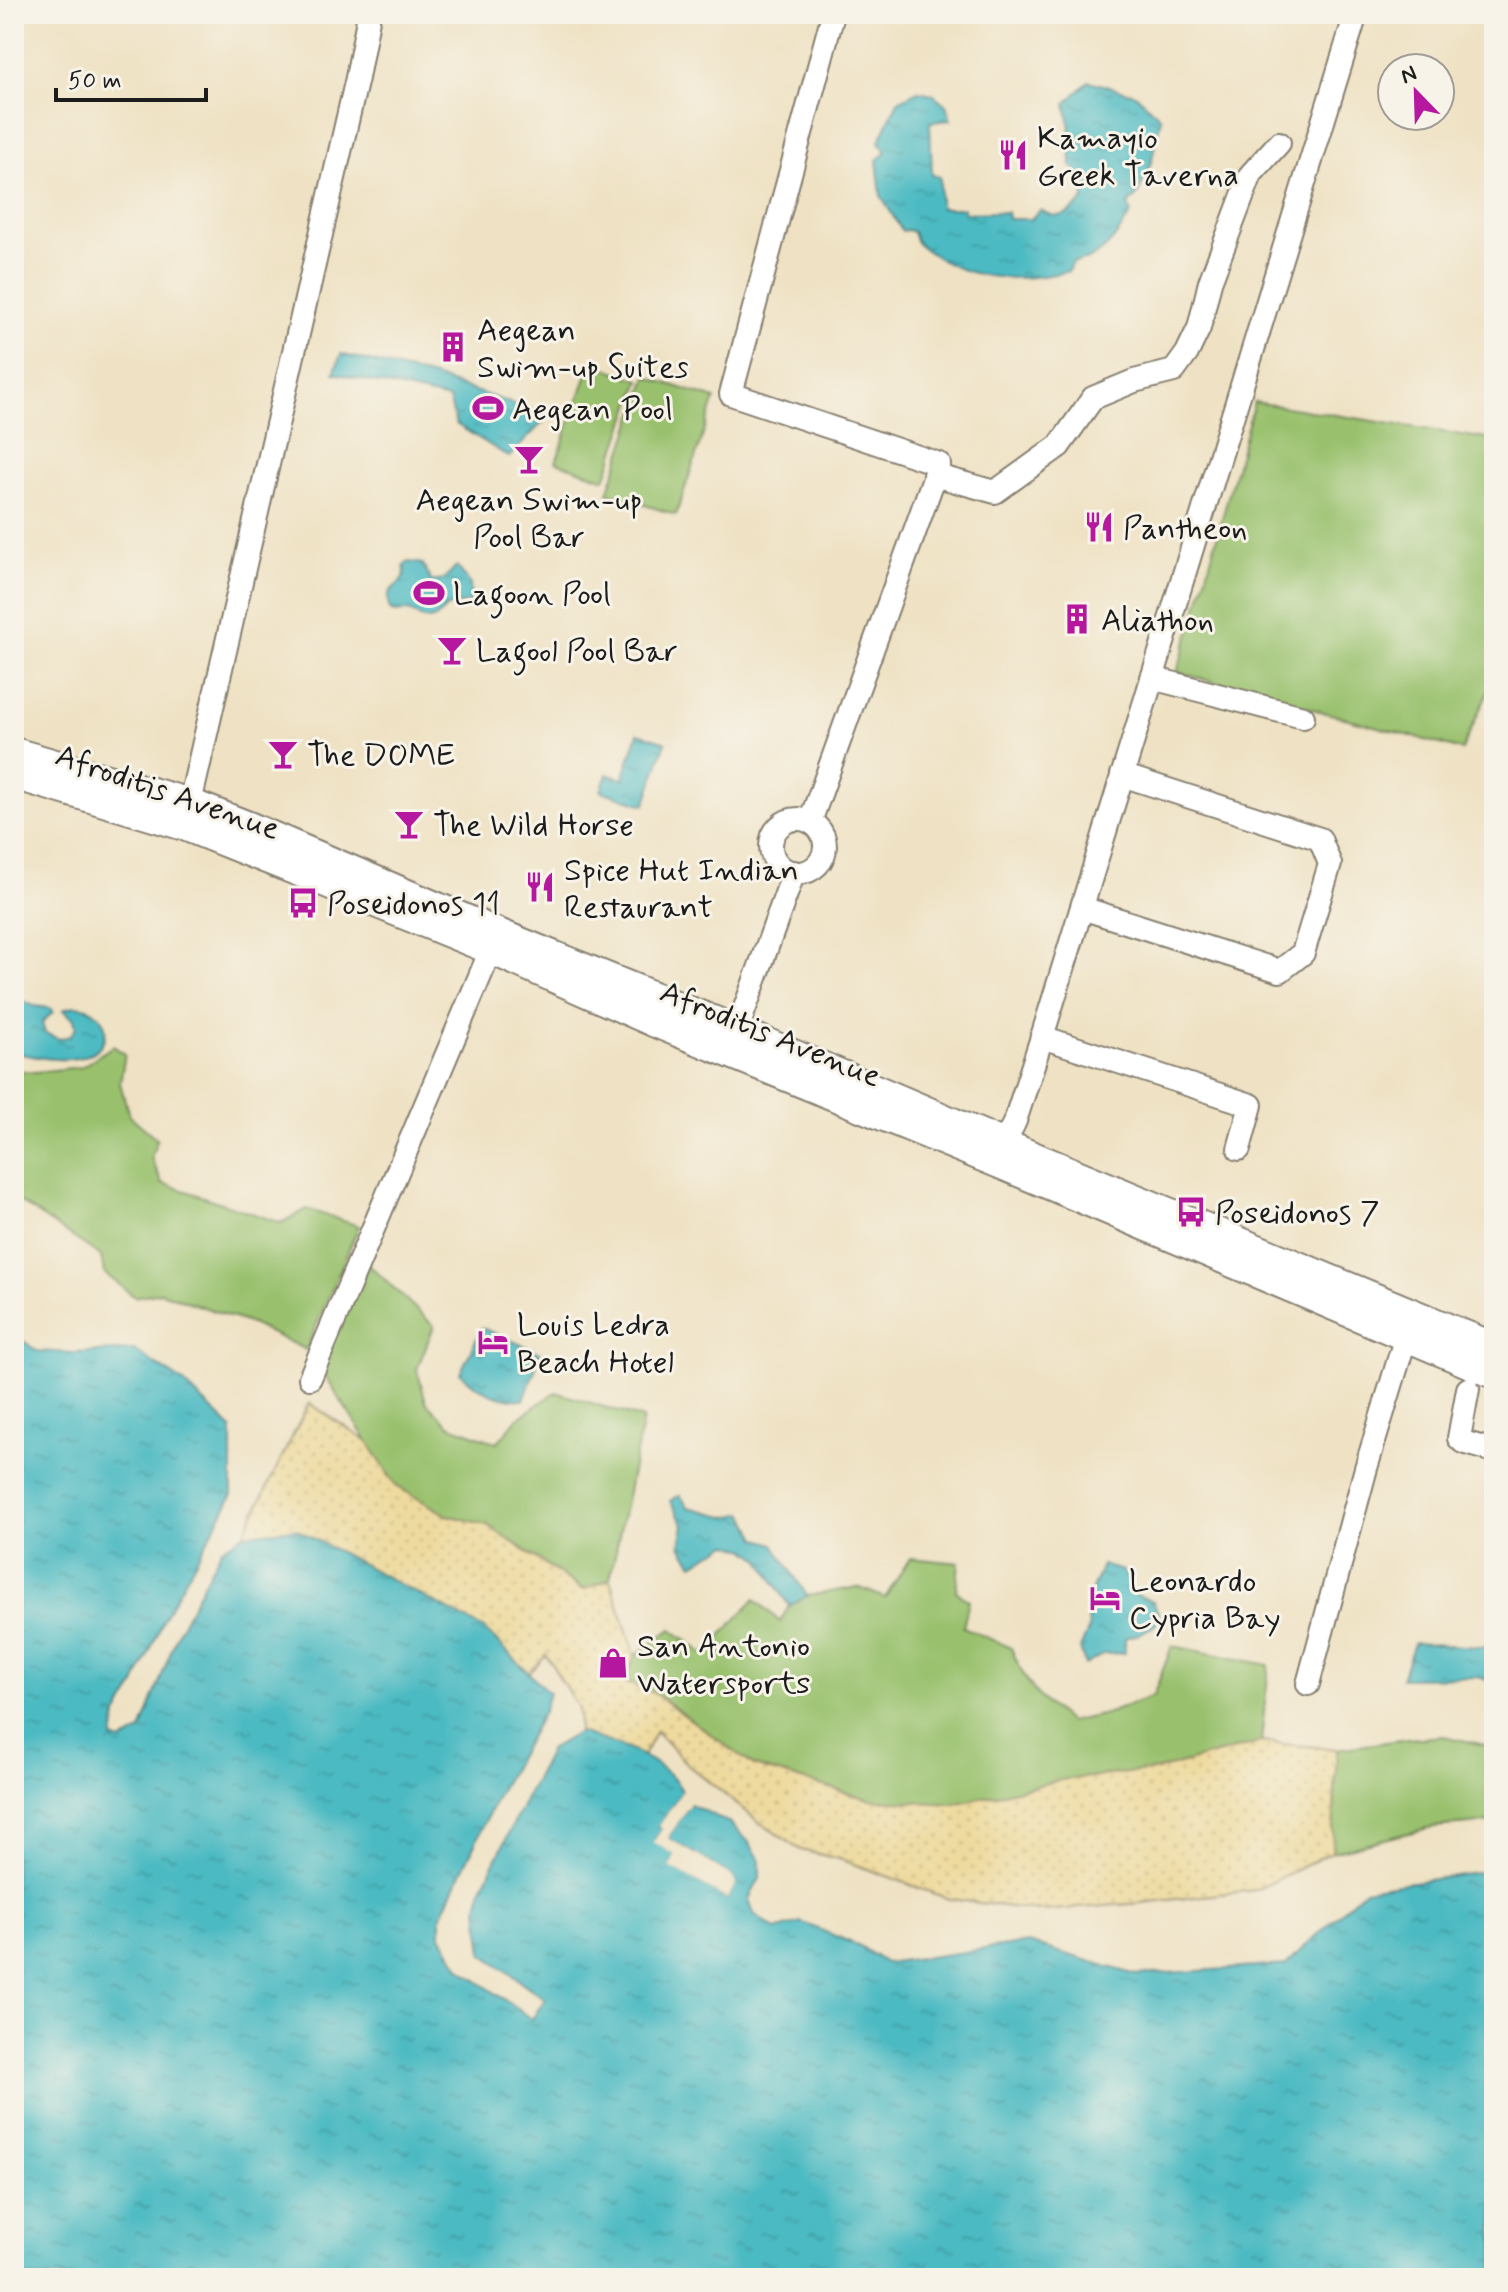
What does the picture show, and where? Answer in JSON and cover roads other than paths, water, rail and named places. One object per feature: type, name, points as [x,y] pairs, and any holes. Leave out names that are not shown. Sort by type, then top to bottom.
[{"type":"main road","name":"Afroditis Avenue","points":[[14,752],[187,815],[653,1022],[1002,1165],[1494,1374]]},
{"type":"main road","name":"Afroditis Avenue","points":[[14,775],[251,827],[1494,1347]]},
{"type":"street","points":[[187,815],[357,78],[369,14]]},
{"type":"street","points":[[833,14],[731,394],[995,492],[1059,446],[1093,398],[1134,381],[1174,371],[1199,328],[1210,282],[1251,174],[1279,143]]},
{"type":"street","points":[[1004,1144],[1015,1121],[1042,1037],[1356,14]]},
{"type":"street","points":[[810,822],[936,470]]},
{"type":"street","points":[[1152,678],[1303,717]]},
{"type":"street","points":[[1082,908],[1280,971],[1303,953],[1308,938],[1330,864],[1320,839],[1122,775]]},
{"type":"street","points":[[789,821],[810,822],[823,835],[825,850],[818,864],[804,872],[782,867],[776,861],[773,838],[789,821]]},
{"type":"street","points":[[737,1030],[794,872]]},
{"type":"street","points":[[310,1378],[491,950]]},
{"type":"street","points":[[1042,1037],[1251,1105],[1239,1149]]},
{"type":"street","points":[[1308,1684],[1366,1468],[1406,1336]]},
{"type":"street","points":[[1468,1389],[1459,1438],[1463,1442],[1493,1447]]},
{"type":"water","points":[[1089,81],[1135,94],[1161,118],[1151,163],[1138,194],[1128,205],[1131,213],[1115,238],[1101,252],[1083,261],[1073,262],[1069,271],[1034,277],[998,277],[981,275],[947,263],[920,245],[913,232],[902,231],[881,196],[877,160],[885,153],[879,142],[898,101],[918,91],[933,94],[946,105],[951,120],[930,122],[932,175],[940,177],[940,208],[964,208],[964,213],[1007,212],[1008,219],[1030,219],[1041,210],[1059,216],[1074,209],[1084,199],[1082,180],[1071,166],[1066,103]]},
{"type":"water","name":"Aegean Pool","points":[[341,354],[430,376],[549,416],[509,457],[456,424],[449,399],[334,373]]},
{"type":"water","name":"Lagoon Pool","points":[[409,562],[423,564],[431,581],[443,580],[457,566],[470,584],[471,602],[447,607],[430,620],[409,611],[390,610],[389,594],[403,578],[404,565]]},
{"type":"water","points":[[638,733],[666,742],[645,805],[601,791],[607,774],[623,779]]},
{"type":"water","points":[[14,997],[34,1006],[50,1008],[53,1012],[42,1023],[45,1033],[59,1039],[70,1036],[76,1028],[74,1019],[63,1010],[73,1007],[91,1009],[103,1021],[104,1038],[91,1053],[70,1059],[14,1052]]},
{"type":"water","points":[[482,1328],[541,1353],[524,1400],[489,1393],[460,1373]]},
{"type":"water","points":[[14,1334],[37,1351],[134,1350],[184,1383],[232,1429],[232,1496],[165,1616],[135,1685],[117,1715],[113,1739],[121,1742],[141,1731],[179,1630],[222,1548],[244,1534],[296,1529],[484,1629],[549,1693],[543,1712],[498,1794],[441,1916],[441,1936],[461,1969],[532,2019],[545,1999],[483,1954],[478,1909],[482,1888],[550,1749],[579,1732],[636,1753],[674,1779],[682,1791],[659,1826],[662,1829],[654,1841],[676,1855],[670,1866],[727,1899],[735,1884],[732,1876],[668,1838],[690,1804],[730,1823],[749,1842],[760,1860],[760,1878],[749,1899],[754,1914],[776,1930],[801,1922],[860,1946],[885,1963],[1028,1943],[1137,1975],[1286,1965],[1365,1889],[1483,1872],[1494,1874],[1494,2278],[14,2278]]},
{"type":"water","points":[[680,1495],[688,1507],[729,1517],[744,1513],[757,1538],[774,1544],[807,1596],[789,1606],[760,1559],[747,1550],[728,1544],[693,1564],[680,1544],[684,1525],[670,1501]]},
{"type":"water","points":[[1102,1565],[1123,1571],[1136,1595],[1153,1601],[1159,1615],[1155,1625],[1125,1638],[1125,1653],[1104,1654],[1085,1665],[1080,1648],[1089,1629],[1087,1602]]},
{"type":"water","points":[[1414,1643],[1494,1648],[1494,1683],[1479,1677],[1402,1678]]},
{"type":"place","name":"Kamayio Greek Taverna","points":[[1013,155]]},
{"type":"place","name":"Aegean Swim-up Suites","points":[[453,347]]},
{"type":"place","name":"Aegean Pool","points":[[488,408]]},
{"type":"place","name":"Aegean Swim-up Pool Bar","points":[[529,459]]},
{"type":"place","name":"Pantheon","points":[[1099,527]]},
{"type":"place","name":"Lagoon Pool","points":[[429,593]]},
{"type":"place","name":"Aliathon","points":[[1077,619]]},
{"type":"place","name":"Lagool Pool Bar","points":[[452,650]]},
{"type":"place","name":"The DOME","points":[[283,754]]},
{"type":"place","name":"The Wild Horse","points":[[409,824]]},
{"type":"place","name":"Spice Hut Indian Restaurant","points":[[540,887]]},
{"type":"place","name":"Poseidonos 11","points":[[303,903]]},
{"type":"place","name":"Poseidonos 7","points":[[1191,1212]]},
{"type":"place","name":"Louis Ledra Beach Hotel","points":[[493,1342]]},
{"type":"place","name":"Leonardo Cypria Bay","points":[[1105,1598]]},
{"type":"place","name":"San Antonio Watersports","points":[[613,1663]]}]
